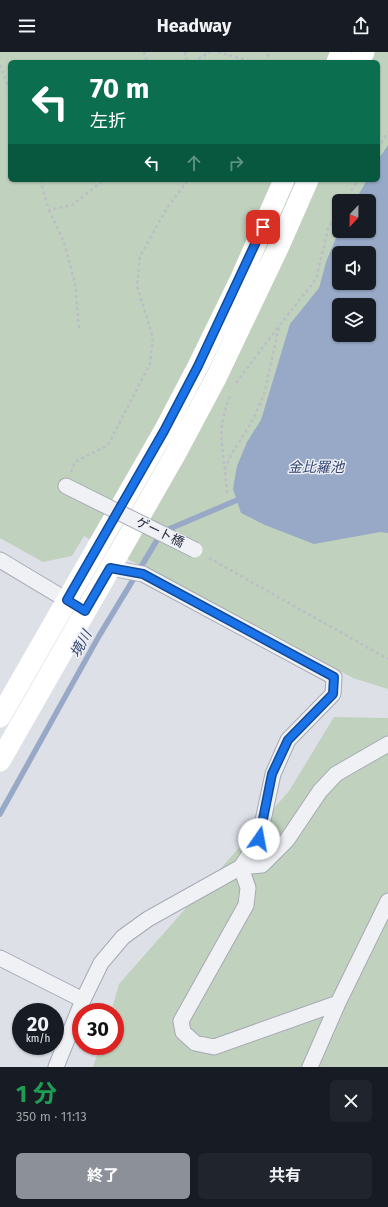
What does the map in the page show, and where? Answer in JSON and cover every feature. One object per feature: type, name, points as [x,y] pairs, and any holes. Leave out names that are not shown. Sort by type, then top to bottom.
[{"type":"street","points":[[0,717],[164,431],[241,278],[283,182]]},
{"type":"street","points":[[0,761],[176,453],[216,378],[279,246],[307,182]]},
{"type":"street","name":"ゲート橋","points":[[66,486],[195,550]]},
{"type":"street","points":[[0,560],[85,611]]},
{"type":"street","points":[[110,568],[143,574],[334,677],[333,694],[288,740],[272,774],[259,839],[241,867]]},
{"type":"street","points":[[56,1067],[83,1000],[101,963],[123,937],[148,919],[241,867],[262,865],[287,840],[320,791],[336,774],[388,744]]},
{"type":"street","points":[[241,867],[248,888],[246,905],[181,1021],[183,1032],[195,1043],[214,1047],[338,1003]]},
{"type":"street","points":[[310,1067],[338,1003],[388,901]]},
{"type":"street","points":[[0,958],[83,1000]]},
{"type":"path","points":[[196,60],[210,52]]},
{"type":"path","points":[[218,52],[246,60]]},
{"type":"path","points":[[0,65],[8,87]]},
{"type":"path","points":[[380,145],[388,132]]},
{"type":"path","points":[[41,182],[49,210],[64,242],[75,283],[79,328]]},
{"type":"path","points":[[49,210],[72,205],[101,182]]},
{"type":"path","points":[[66,486],[75,462],[108,445],[150,364],[152,338],[137,286],[140,256],[167,208],[186,182]]},
{"type":"path","points":[[349,194],[357,182]]},
{"type":"path","points":[[234,386],[316,279],[328,229],[332,222]]},
{"type":"path","points":[[226,470],[230,457],[252,421],[264,395],[279,326]]},
{"type":"path","points":[[227,493],[226,470],[221,437],[223,413],[231,393]]},
{"type":"path","points":[[195,550],[388,659]]},
{"type":"green space","points":[[0,52],[388,52],[388,689],[353,678],[84,536],[72,556],[43,562],[0,538]]},
{"type":"green space","points":[[334,717],[388,718],[388,1067],[93,1067],[97,1055],[124,1055],[124,1003],[114,1003],[119,984],[289,791]]},
{"type":"water","name":"金比羅池","points":[[388,145],[388,533],[380,532],[314,544],[265,525],[241,513],[233,489],[237,466],[247,442],[261,420],[290,324],[319,288],[326,262],[332,248],[332,290],[376,290],[376,246],[333,246],[336,238],[376,238],[376,194],[359,194],[366,182],[380,182],[380,157]]},
{"type":"waterway","name":"境川","points":[[0,814],[99,636],[162,532],[242,498]]},
{"type":"route","points":[[259,839],[272,774],[288,740],[333,694],[334,677],[143,574],[110,568],[85,611],[67,600],[164,431],[241,278],[263,227]]}]
